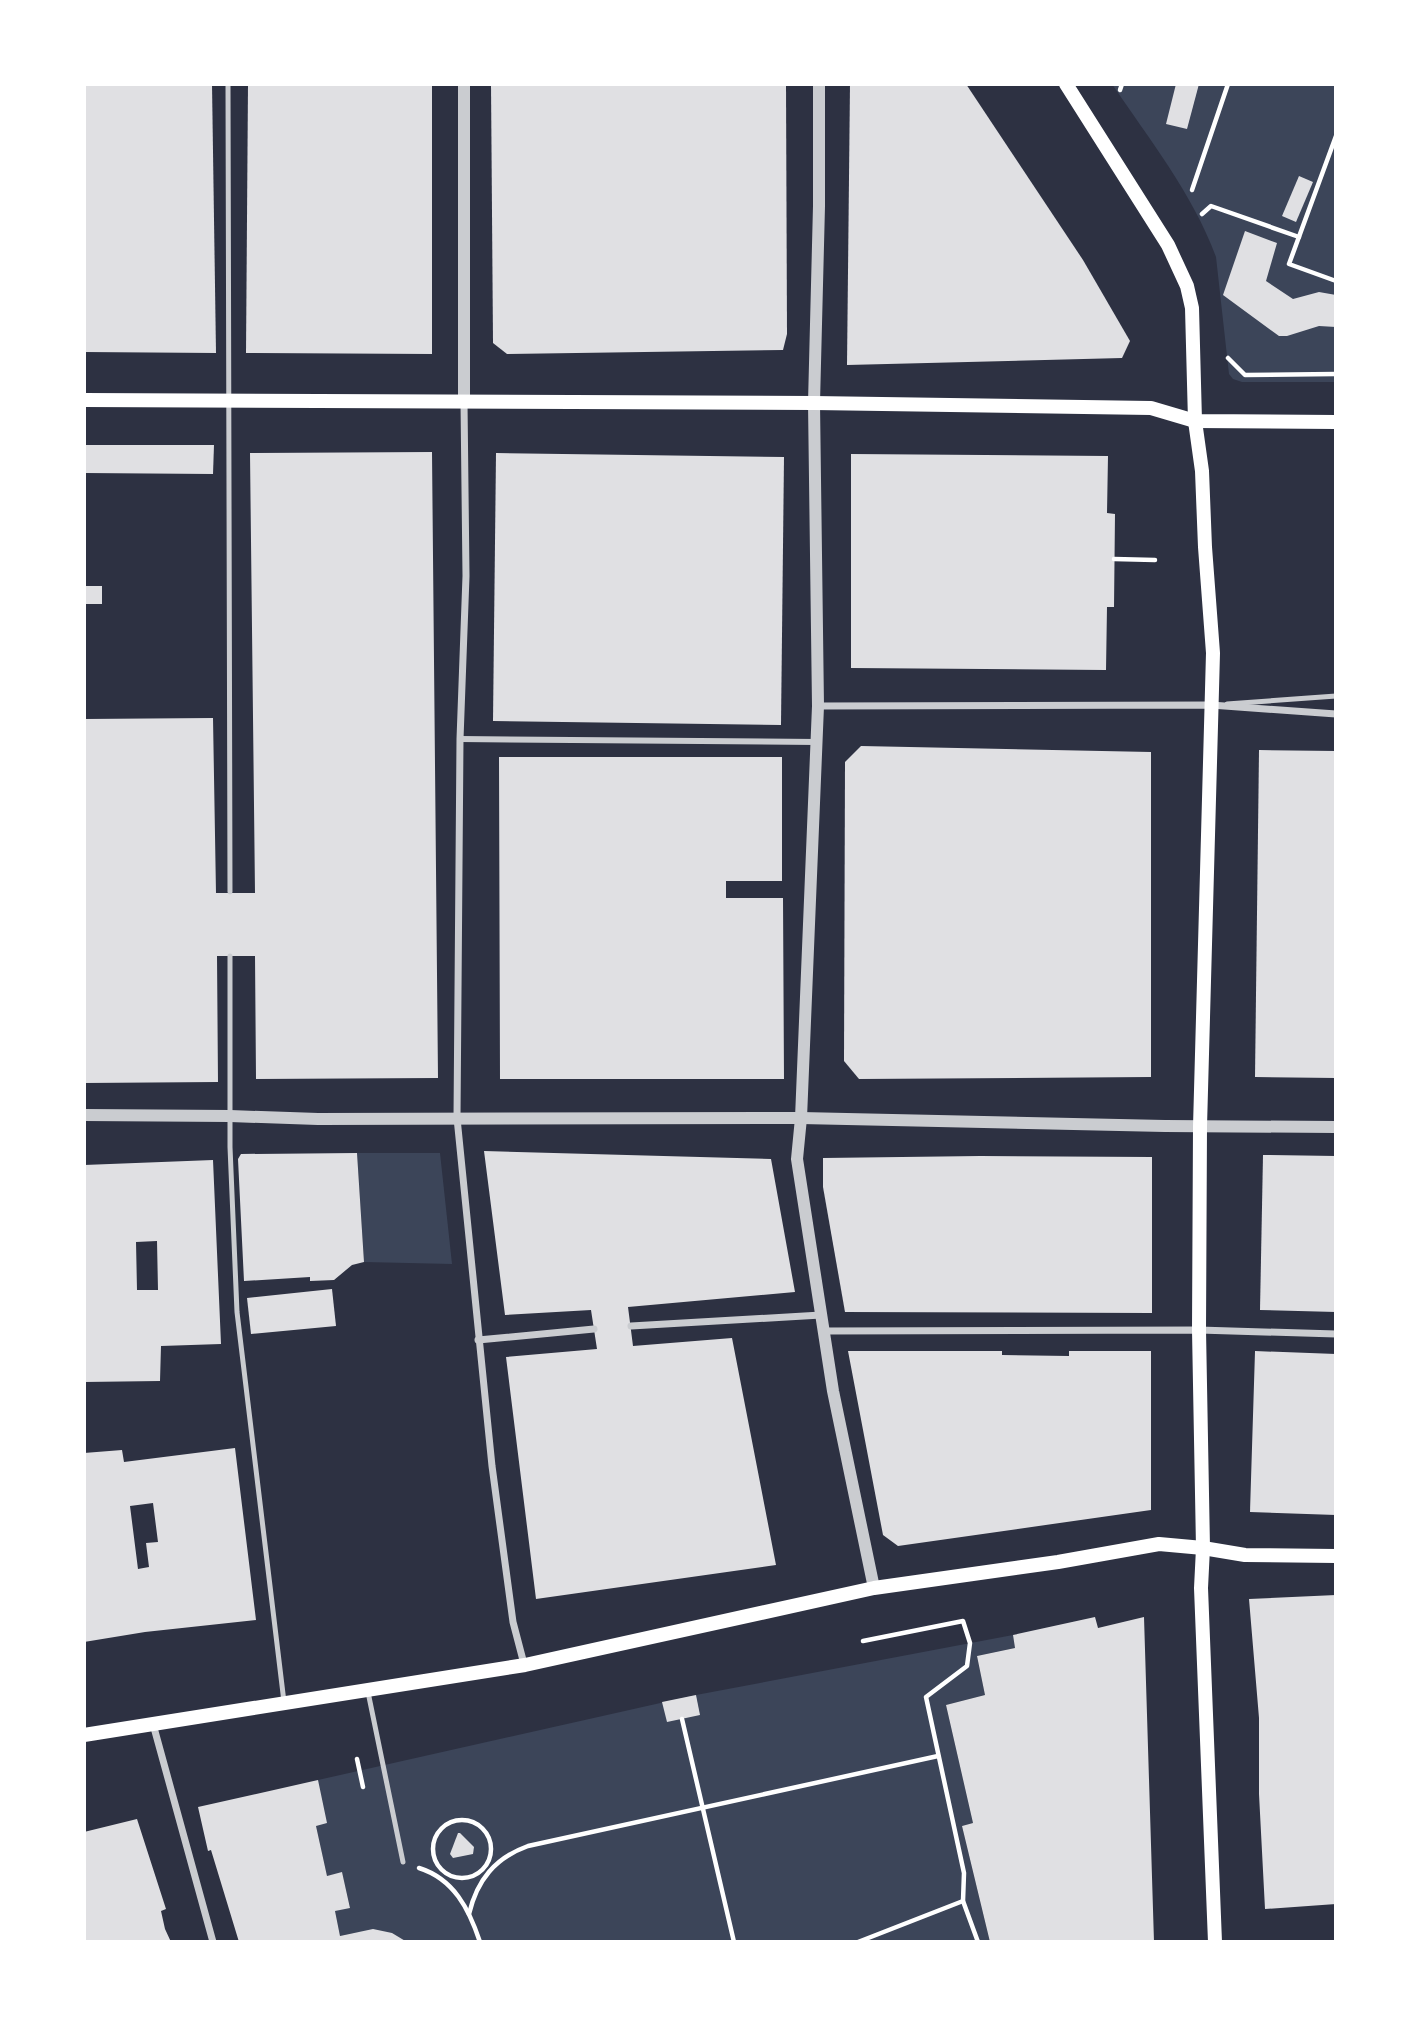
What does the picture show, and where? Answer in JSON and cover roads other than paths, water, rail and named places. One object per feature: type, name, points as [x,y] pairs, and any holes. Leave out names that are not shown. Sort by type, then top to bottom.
[{"type":"main road","points":[[1066,84],[1168,245],[1187,286],[1192,308],[1195,421],[1202,471],[1213,653],[1200,1126],[1199,1330],[1203,1548],[1201,1588],[1215,1942]]},
{"type":"main road","points":[[84,400],[814,403],[1151,408],[1195,421],[1336,422]]},
{"type":"main road","points":[[84,1735],[525,1665],[874,1588],[1058,1562],[1159,1544],[1245,1555],[1336,1556]]},
{"type":"street","points":[[464,84],[466,576],[460,739],[457,1118],[478,1340],[513,1622],[525,1665]]},
{"type":"street","points":[[819,84],[814,403],[818,706],[797,1159],[833,1391],[874,1588]]},
{"type":"street","points":[[818,706],[1211,705],[1336,714]]},
{"type":"street","points":[[460,739],[817,742]]},
{"type":"street","points":[[84,1115],[318,1119],[801,1118],[1336,1127]]},
{"type":"street","points":[[631,1326],[822,1315]]},
{"type":"street","points":[[478,1340],[594,1329]]},
{"type":"street","points":[[825,1331],[1199,1330],[1336,1334]]},
{"type":"street","points":[[153,1723],[213,1942]]},
{"type":"lane","points":[[228,84],[230,892]]},
{"type":"lane","points":[[1211,705],[1336,696]]},
{"type":"lane","points":[[230,956],[230,1147],[237,1312],[284,1702]]},
{"type":"lane","points":[[367,1689],[403,1862]]}]
